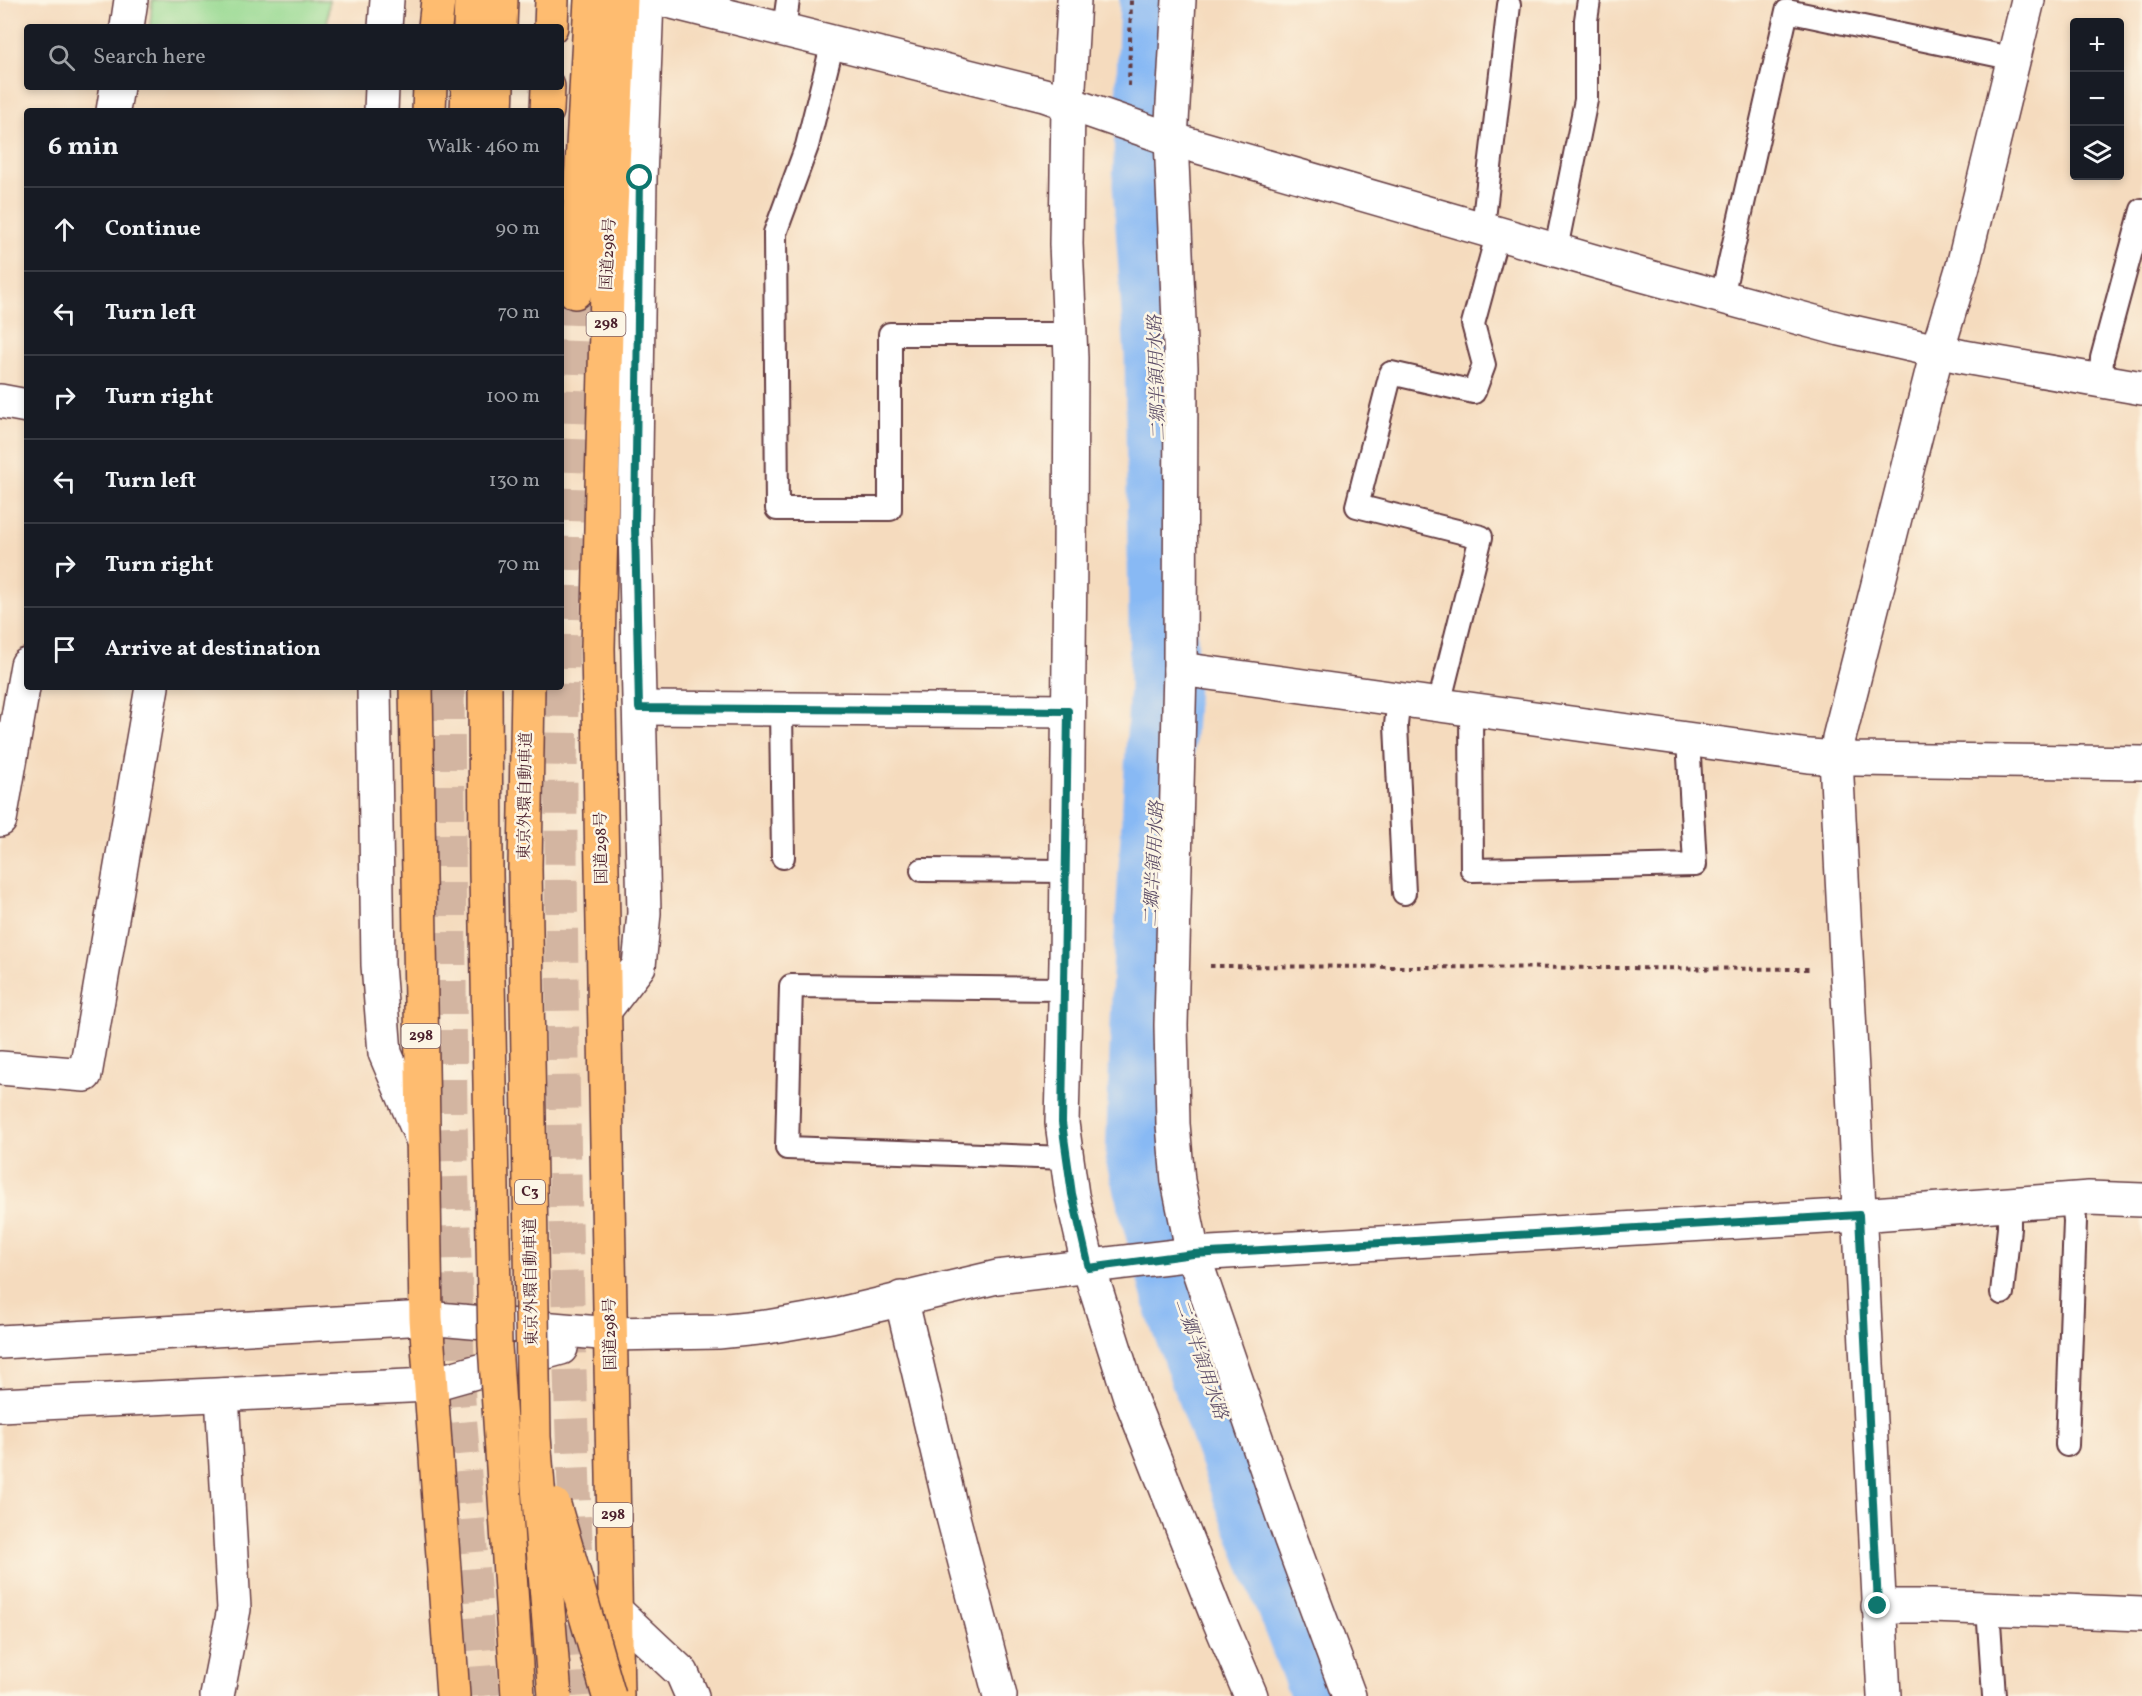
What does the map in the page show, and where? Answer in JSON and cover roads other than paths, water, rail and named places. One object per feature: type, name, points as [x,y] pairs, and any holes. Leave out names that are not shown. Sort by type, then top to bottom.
[{"type":"highway","points":[[435,24],[438,0]]},
{"type":"highway","points":[[470,24],[471,0]]},
{"type":"highway","points":[[500,24],[501,0]]},
{"type":"highway","points":[[551,24],[552,0]]},
{"type":"highway","name":"国道298号","points":[[576,292],[591,0]]},
{"type":"highway","name":"国道298号","points":[[617,1696],[598,648],[607,290],[621,0]]},
{"type":"highway","points":[[429,108],[430,90]]},
{"type":"highway","points":[[467,108],[468,90]]},
{"type":"highway","points":[[496,108],[497,90]]},
{"type":"highway","points":[[547,108],[548,90]]},
{"type":"highway","name":"298","points":[[416,690],[426,1318],[453,1696]]},
{"type":"highway","name":"C3","points":[[485,690],[486,886],[495,1345],[518,1696]]},
{"type":"highway","name":"東京外環自動車道","points":[[528,690],[525,868],[534,1437],[555,1696]]},
{"type":"highway","points":[[534,1437],[609,1696]]},
{"type":"street","points":[[128,24],[132,0]]},
{"type":"street","points":[[386,24],[387,0]]},
{"type":"street","points":[[604,1010],[639,966],[644,914],[635,526],[640,178],[647,0]]},
{"type":"street","points":[[664,0],[786,15],[833,42],[1044,95],[1171,139],[1722,296],[1937,352],[2142,388]]},
{"type":"street","points":[[1074,0],[1083,110],[1066,244],[1070,334],[1066,989],[1062,1123],[1089,1268],[1130,1397],[1251,1696]]},
{"type":"street","points":[[1179,0],[1171,139],[1181,368],[1180,669],[1173,965],[1173,1124],[1178,1181],[1193,1254],[1290,1537],[1349,1696]]},
{"type":"street","points":[[1884,1696],[1859,1215],[1849,969],[1836,759],[1839,738],[1937,352],[1963,266],[2028,0]]},
{"type":"street","points":[[114,108],[116,90]]},
{"type":"street","points":[[381,108],[382,90]]},
{"type":"street","points":[[0,401],[24,405]]},
{"type":"street","points":[[1180,669],[1836,759],[2142,763]]},
{"type":"street","points":[[0,820],[24,682]]},
{"type":"street","points":[[0,1068],[85,1075],[151,690]]},
{"type":"street","points":[[374,690],[378,965],[385,1053],[423,1140]]},
{"type":"street","points":[[639,708],[1068,711]]},
{"type":"street","points":[[0,1342],[426,1318],[611,1334],[678,1334],[767,1327],[831,1316],[997,1277],[1193,1254],[1859,1215],[2073,1199],[2142,1200]]},
{"type":"street","points":[[901,1298],[953,1517],[1000,1696]]},
{"type":"street","points":[[0,1405],[429,1385],[611,1334]]},
{"type":"street","points":[[218,1696],[234,1609],[222,1395]]},
{"type":"street","points":[[1878,1606],[2142,1614]]},
{"type":"street","points":[[614,1609],[682,1673],[692,1696]]},
{"type":"lane","points":[[1556,249],[1586,99],[1586,20],[1589,0]]},
{"type":"lane","points":[[1439,704],[1481,537],[1358,506],[1391,373],[1474,392],[1484,365],[1473,324],[1491,230],[1509,5]]},
{"type":"lane","points":[[1722,296],[1787,10],[2015,59]]},
{"type":"lane","points":[[833,42],[807,146],[775,233],[777,509],[890,509],[890,334],[1070,334]]},
{"type":"lane","points":[[2101,382],[2102,358],[2142,210]]},
{"type":"lane","points":[[1399,698],[1396,725],[1404,893]]},
{"type":"lane","points":[[781,709],[783,857]]},
{"type":"lane","points":[[1471,709],[1472,870],[1695,865],[1688,739]]},
{"type":"lane","points":[[922,870],[1067,871]]},
{"type":"lane","points":[[1066,989],[790,986],[787,1148],[1067,1158]]},
{"type":"lane","points":[[2067,1445],[2075,1221],[2073,1199]]},
{"type":"lane","points":[[2002,1293],[2009,1228],[2009,1203]]},
{"type":"lane","points":[[1988,1608],[1994,1696]]},
{"type":"waterway","name":"二郷半領用水路","points":[[1154,0],[1147,184],[1159,356],[1164,684],[1147,970],[1140,1157],[1180,1307],[1242,1479],[1326,1696]]},
{"type":"tunnel","points":[[564,607],[575,292]]},
{"type":"tunnel","points":[[448,690],[451,1121],[459,1401],[483,1696]]},
{"type":"tunnel","points":[[562,690],[561,842],[566,1204],[577,1565]]},
{"type":"tunnel","points":[[580,1623],[586,1696]]}]
